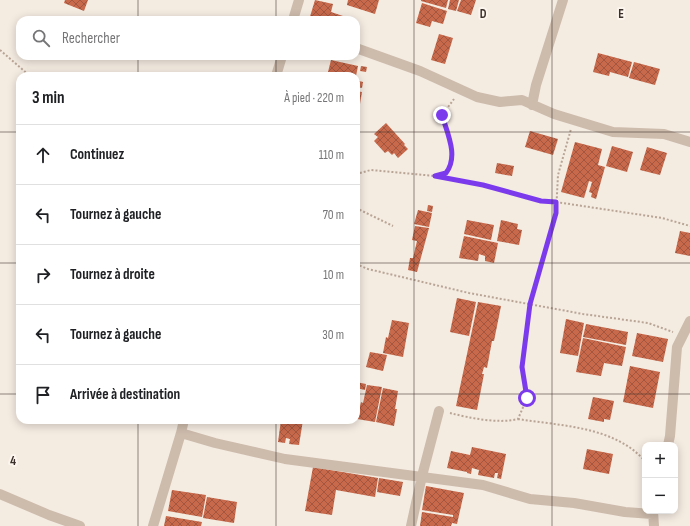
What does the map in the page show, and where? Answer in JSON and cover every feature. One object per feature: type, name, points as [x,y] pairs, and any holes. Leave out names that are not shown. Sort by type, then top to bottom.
[{"type":"street","points":[[294,16],[299,0]]},
{"type":"street","points":[[532,105],[536,85],[563,0]]},
{"type":"street","points":[[360,49],[420,71],[477,97],[500,102],[522,100],[554,114],[613,132],[664,134],[690,142]]},
{"type":"street","points":[[277,72],[281,60]]},
{"type":"street","points":[[669,442],[677,347],[690,321]]},
{"type":"street","points":[[411,526],[439,411]]},
{"type":"street","points":[[153,526],[182,433],[183,424]]},
{"type":"street","points":[[182,433],[215,443],[285,459],[483,484],[530,499],[574,503],[625,512],[642,513]]},
{"type":"street","points":[[0,494],[48,515],[80,526]]},
{"type":"street","points":[[652,514],[654,526]]},
{"type":"path","points":[[0,50],[25,72]]},
{"type":"path","points":[[435,176],[446,173],[452,166],[452,150],[442,115],[461,90]]},
{"type":"path","points":[[518,419],[527,398],[522,367],[530,304],[556,213],[558,175],[574,120]]},
{"type":"path","points":[[360,173],[371,170],[435,176],[483,185],[541,201],[662,218],[690,226]]},
{"type":"path","points":[[360,210],[393,226]]},
{"type":"path","points":[[360,266],[368,269],[468,293],[648,323],[682,336]]},
{"type":"path","points":[[439,411],[471,418],[510,421],[518,419],[587,429],[616,440],[642,458]]},
{"type":"building","points":[[65,0],[88,0],[84,11],[64,3]]},
{"type":"building","points":[[315,0],[333,4],[331,12],[343,16],[310,16]]},
{"type":"building","points":[[348,0],[379,0],[375,14],[347,5]]},
{"type":"building","points":[[421,0],[448,0],[446,8]]},
{"type":"building","points":[[450,0],[459,0],[456,11],[448,9]]},
{"type":"building","points":[[461,0],[476,0],[471,15],[457,11]]},
{"type":"building","points":[[422,3],[447,11],[443,24],[432,21],[430,27],[416,23]]},
{"type":"building","points":[[439,34],[453,38],[445,64],[431,60]]},
{"type":"building","points":[[598,53],[632,62],[628,77],[610,72],[609,76],[593,72]]},
{"type":"building","points":[[331,60],[358,66],[357,72],[328,72]]},
{"type":"building","points":[[634,62],[660,69],[655,85],[629,78]]},
{"type":"building","points":[[361,66],[367,67],[366,72],[360,71]]},
{"type":"building","points":[[360,81],[363,82],[362,88],[360,88]]},
{"type":"building","points":[[360,92],[362,92],[360,104]]},
{"type":"building","points":[[386,123],[408,149],[398,158],[394,153],[392,155],[388,151],[385,153],[374,141],[378,137],[374,134]]},
{"type":"building","points":[[530,131],[558,139],[553,155],[525,147]]},
{"type":"building","points":[[575,142],[602,149],[598,165],[605,167],[596,199],[591,197],[592,193],[589,192],[592,182],[589,181],[584,198],[561,192]]},
{"type":"building","points":[[612,146],[633,152],[627,172],[606,166]]},
{"type":"building","points":[[647,147],[667,153],[660,175],[640,170]]},
{"type":"building","points":[[497,163],[514,166],[512,176],[495,173]]},
{"type":"building","points":[[428,205],[433,206],[432,212],[427,211]]},
{"type":"building","points":[[418,210],[432,213],[429,227],[414,224]]},
{"type":"building","points":[[467,220],[494,225],[491,240],[464,234]]},
{"type":"building","points":[[501,220],[518,224],[517,229],[522,230],[519,245],[497,241]]},
{"type":"building","points":[[415,226],[429,228],[417,272],[408,270],[410,258],[413,258],[417,241],[412,240]]},
{"type":"building","points":[[680,231],[690,233],[690,256],[675,253]]},
{"type":"building","points":[[464,236],[498,243],[494,263],[485,261],[485,256],[479,254],[478,261],[459,258]]},
{"type":"building","points":[[457,298],[476,302],[469,336],[450,332]]},
{"type":"building","points":[[478,302],[501,306],[487,368],[484,367],[482,374],[484,374],[477,410],[456,406]]},
{"type":"building","points":[[566,319],[584,323],[578,356],[560,353]]},
{"type":"building","points":[[392,320],[409,323],[403,357],[383,353],[386,337],[388,338]]},
{"type":"building","points":[[586,324],[628,332],[626,345],[583,337]]},
{"type":"building","points":[[637,333],[668,339],[663,362],[632,356]]},
{"type":"building","points":[[583,338],[626,347],[622,366],[604,363],[601,376],[576,372]]},
{"type":"building","points":[[370,352],[387,355],[383,371],[366,367]]},
{"type":"building","points":[[630,366],[660,372],[653,408],[623,402]]},
{"type":"building","points":[[360,383],[366,384],[365,390],[360,389]]},
{"type":"building","points":[[367,385],[382,387],[375,422],[360,420],[360,406],[361,402],[363,403]]},
{"type":"building","points":[[383,388],[398,391],[394,426],[376,422]]},
{"type":"building","points":[[593,397],[614,401],[610,420],[604,419],[604,422],[588,419]]},
{"type":"building","points":[[280,424],[302,424],[299,445],[289,444],[290,439],[286,438],[285,443],[278,442]]},
{"type":"building","points":[[472,447],[506,454],[501,479],[497,478],[498,473],[495,473],[494,478],[478,475],[479,470],[472,468],[471,474],[447,468],[451,451],[470,455]]},
{"type":"building","points":[[587,449],[613,454],[609,474],[583,469]]},
{"type":"building","points":[[313,467],[378,478],[375,497],[336,490],[332,515],[305,511]]},
{"type":"building","points":[[379,478],[403,482],[400,496],[377,492]]},
{"type":"building","points":[[426,486],[464,493],[457,524],[452,523],[451,526],[420,526],[422,512],[453,517],[453,515],[422,510]]},
{"type":"building","points":[[172,490],[206,495],[202,517],[168,511]]},
{"type":"building","points":[[207,497],[237,502],[234,523],[203,518]]},
{"type":"building","points":[[166,516],[202,522],[201,526],[164,526]]},
{"type":"route","points":[[442,115],[452,150],[452,166],[446,173],[435,176],[483,185],[541,201],[556,202],[556,213],[530,304],[522,367],[527,398]]}]
